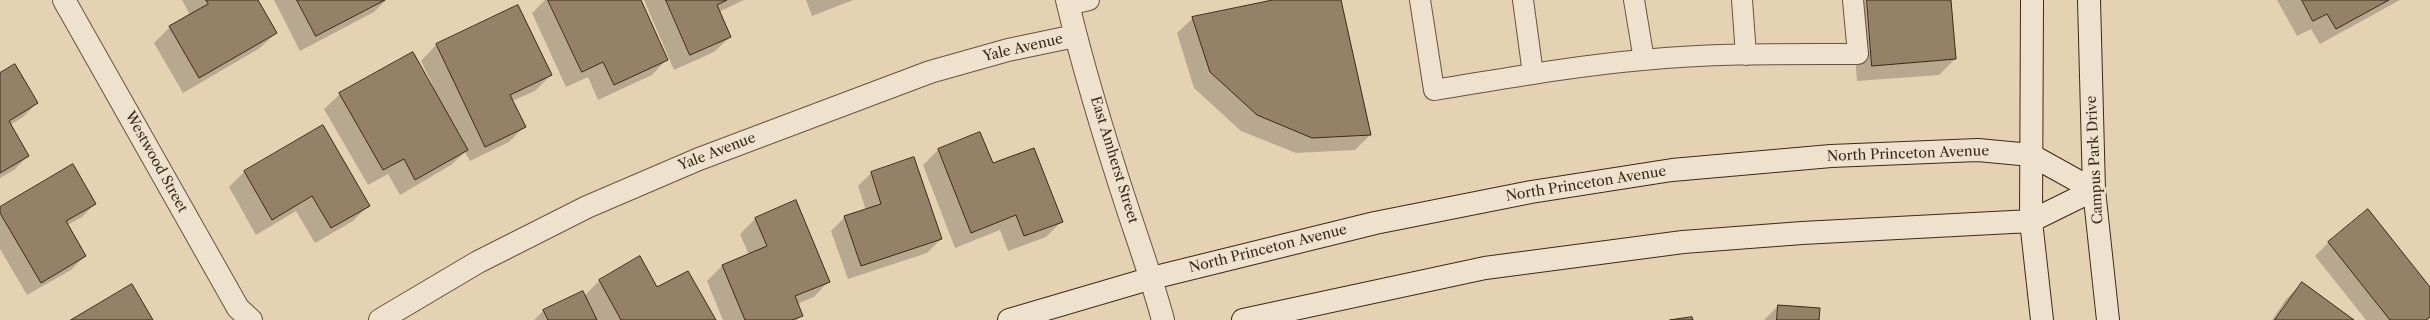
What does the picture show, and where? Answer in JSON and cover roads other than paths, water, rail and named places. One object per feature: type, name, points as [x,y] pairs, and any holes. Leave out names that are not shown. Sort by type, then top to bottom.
[{"type":"street","name":"Westwood Street","points":[[64,0],[238,308],[251,320]]},
{"type":"street","points":[[2032,0],[2031,221],[2042,320]]},
{"type":"street","name":"Campus Park Drive","points":[[2089,0],[2094,190],[2108,320]]},
{"type":"street","name":"East Amherst Street","points":[[1075,2],[1076,36],[1129,213],[1152,278],[1163,320]]},
{"type":"street","name":"Yale Avenue","points":[[380,320],[478,262],[587,207],[699,159],[930,72],[1008,50],[1076,36]]},
{"type":"street","name":"North Princeton Avenue","points":[[1009,320],[1152,278],[1375,223],[1531,192],[1672,170],[1831,156],[1970,150],[2031,155],[2094,190]]},
{"type":"street","points":[[1243,320],[1485,268],[1683,242],[1802,233],[2031,221],[2094,190]]},
{"type":"lane","points":[[1420,0],[1434,90],[1534,74],[1644,60],[1746,55],[1858,54],[1853,0]]},
{"type":"lane","points":[[1523,0],[1534,74]]},
{"type":"lane","points":[[1634,0],[1644,60]]},
{"type":"lane","points":[[1742,0],[1746,55]]}]
